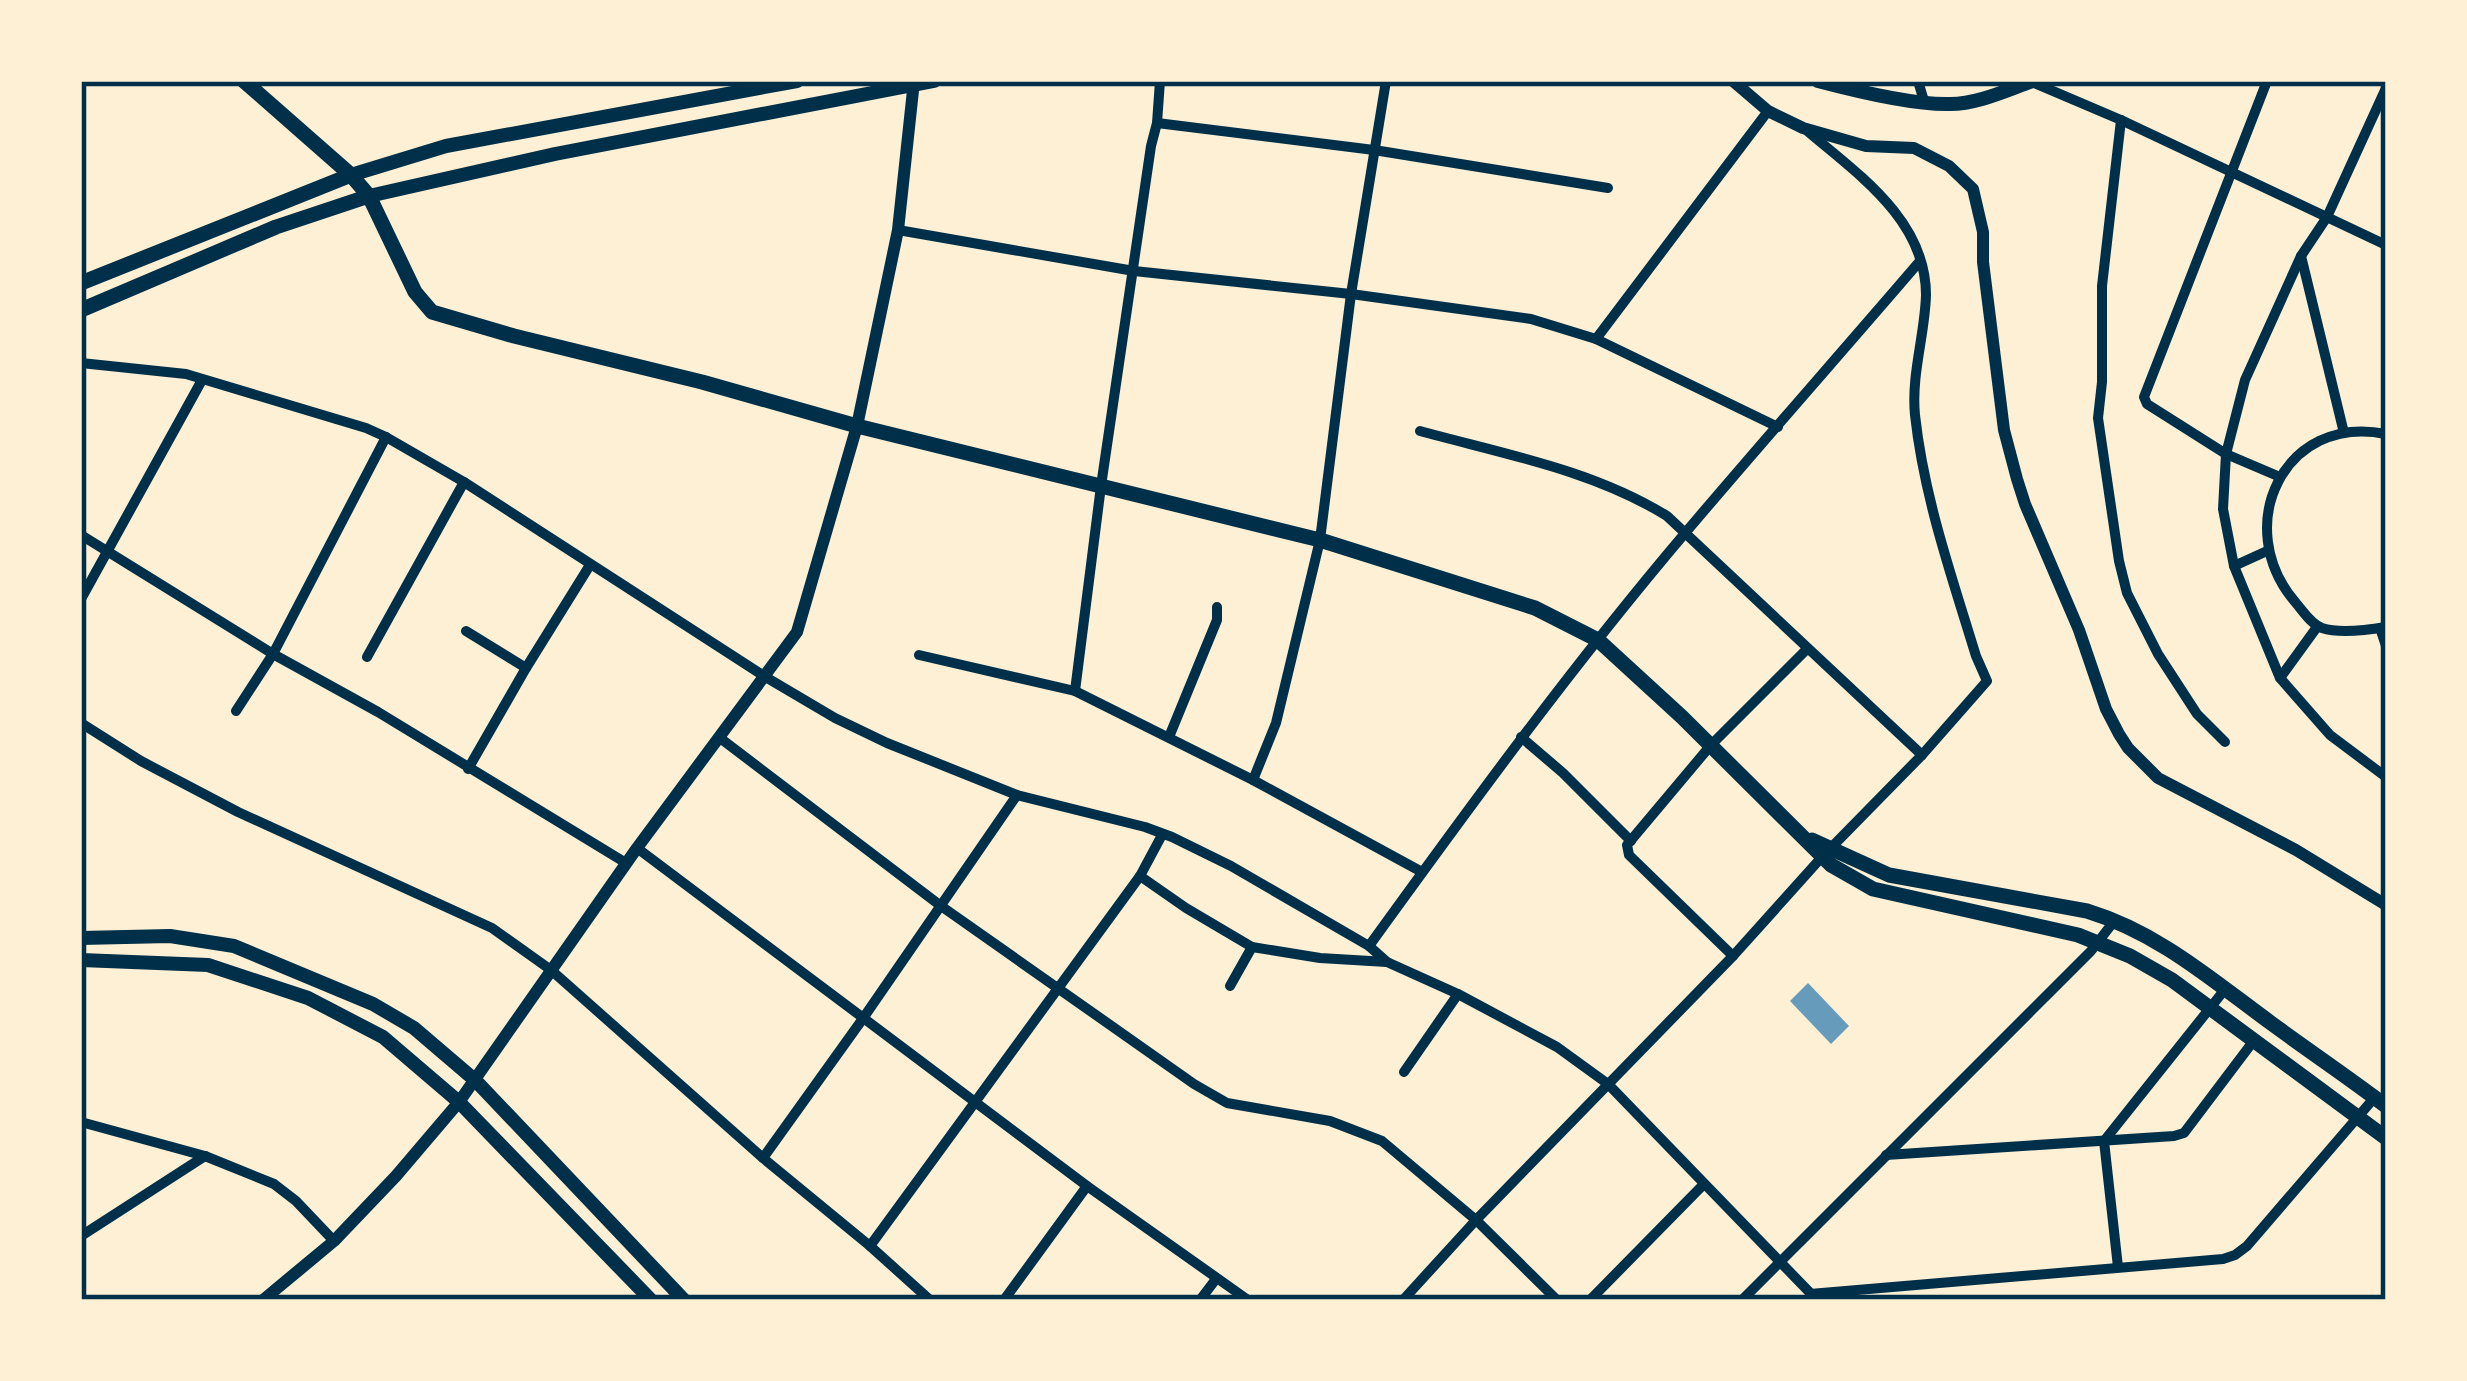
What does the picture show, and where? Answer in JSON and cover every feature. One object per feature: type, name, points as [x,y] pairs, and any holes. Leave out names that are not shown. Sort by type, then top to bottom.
[{"type":"main road","points":[[244,81],[369,196],[415,292],[432,312],[857,427],[1320,541],[1535,608],[1598,640],[1805,837],[1873,889],[2098,942],[2172,980],[2386,1138]]},
{"type":"main road","points":[[81,283],[351,175],[446,146],[797,81]]},
{"type":"main road","points":[[81,310],[276,227],[369,196],[556,154],[934,81]]},
{"type":"main road","points":[[1817,81],[1950,104],[2033,81]]},
{"type":"main road","points":[[1826,854],[1888,875],[2115,920],[2192,962],[2382,1100]]},
{"type":"main road","points":[[81,938],[170,936],[234,946],[374,1004],[414,1028],[476,1081],[684,1300]]},
{"type":"main road","points":[[81,960],[208,965],[308,998],[383,1036],[459,1102],[651,1300]]},
{"type":"street","points":[[1075,691],[1160,81]]},
{"type":"street","points":[[1252,780],[1276,723],[1320,541],[1351,294],[1386,81]]},
{"type":"street","points":[[1733,81],[1768,111],[1803,128],[1866,146],[1914,148],[1949,166],[1973,189],[1983,232],[2004,430],[2025,504],[2119,734],[2158,778],[2296,850],[2386,905]]},
{"type":"street","points":[[1744,92],[1759,81]]},
{"type":"street","points":[[1918,81],[1924,101]]},
{"type":"street","points":[[2033,81],[2386,244]]},
{"type":"street","points":[[2267,81],[2144,397],[2147,404],[2226,454],[2280,477]]},
{"type":"street","points":[[263,1300],[334,1241],[476,1081],[626,863],[797,632],[857,427],[898,230],[914,83]]},
{"type":"street","points":[[2386,88],[2326,218],[2301,256],[2246,380],[2226,454],[2223,509],[2234,566],[2280,678],[2330,735],[2386,777]]},
{"type":"street","points":[[1596,339],[1768,111]]},
{"type":"street","points":[[2121,120],[2102,286],[2098,418],[2119,561],[2127,592],[2158,654],[2197,714],[2225,742]]},
{"type":"street","points":[[1157,123],[1374,150],[1609,188]]},
{"type":"street","points":[[1403,1300],[1733,956],[1987,681],[1926,489],[1914,409],[1926,292],[1920,261],[1892,206],[1803,128]]},
{"type":"street","points":[[898,230],[1134,271],[1351,294],[1532,320],[1596,339],[1778,427]]},
{"type":"street","points":[[2301,256],[2344,433]]},
{"type":"street","points":[[1369,946],[1598,640],[1920,261]]},
{"type":"street","points":[[81,363],[186,374],[367,428],[464,482],[764,676],[855,728],[1017,795],[1145,827],[1232,866],[1369,946],[1387,962],[1557,1048],[1608,1084],[1814,1297],[2235,1255],[2356,1116],[2382,1100]]},
{"type":"street","points":[[81,598],[202,380]]},
{"type":"street","points":[[1420,431],[1599,482],[1646,503],[1686,532],[1922,755]]},
{"type":"street","points":[[2386,434],[2344,433],[2297,457],[2280,477],[2265,526],[2276,576],[2317,626],[2333,630],[2383,627],[2386,646]]},
{"type":"street","points":[[236,711],[273,654],[386,437]]},
{"type":"street","points":[[367,657],[464,482]]},
{"type":"street","points":[[81,535],[626,863]]},
{"type":"street","points":[[2234,566],[2267,551]]},
{"type":"street","points":[[468,769],[590,565]]},
{"type":"street","points":[[1169,737],[1217,620],[1217,607]]},
{"type":"street","points":[[2280,678],[2317,626]]},
{"type":"street","points":[[466,631],[526,668]]},
{"type":"street","points":[[1629,843],[1711,745],[1807,649]]},
{"type":"street","points":[[919,656],[1075,691],[1422,872]]},
{"type":"street","points":[[81,723],[238,812],[476,919],[550,970],[930,1300]]},
{"type":"street","points":[[1521,737],[1563,773],[1629,843],[1630,855],[1733,956]]},
{"type":"street","points":[[720,738],[941,906],[1194,1084],[1227,1103],[1330,1121],[1382,1141],[1475,1220],[1557,1300]]},
{"type":"street","points":[[763,1158],[1017,795]]},
{"type":"street","points":[[870,1246],[1140,876],[1162,835]]},
{"type":"street","points":[[637,848],[1087,1186],[1247,1300]]},
{"type":"street","points":[[1140,876],[1252,947],[1387,962]]},
{"type":"street","points":[[1742,1300],[2115,920]]},
{"type":"street","points":[[1230,986],[1252,947]]},
{"type":"street","points":[[2118,1267],[2104,1141],[2226,988]]},
{"type":"street","points":[[1405,1072],[1458,994]]},
{"type":"street","points":[[1886,1155],[2174,1136],[2184,1132],[2255,1040]]},
{"type":"street","points":[[81,1121],[205,1156],[274,1184],[334,1241]]},
{"type":"street","points":[[81,1236],[205,1156]]},
{"type":"street","points":[[1591,1300],[1703,1185]]},
{"type":"street","points":[[1004,1300],[1087,1186]]},
{"type":"street","points":[[1200,1300],[1216,1279]]},
{"type":"water","points":[[1808,983],[1849,1026],[1831,1044],[1790,1001]]}]
